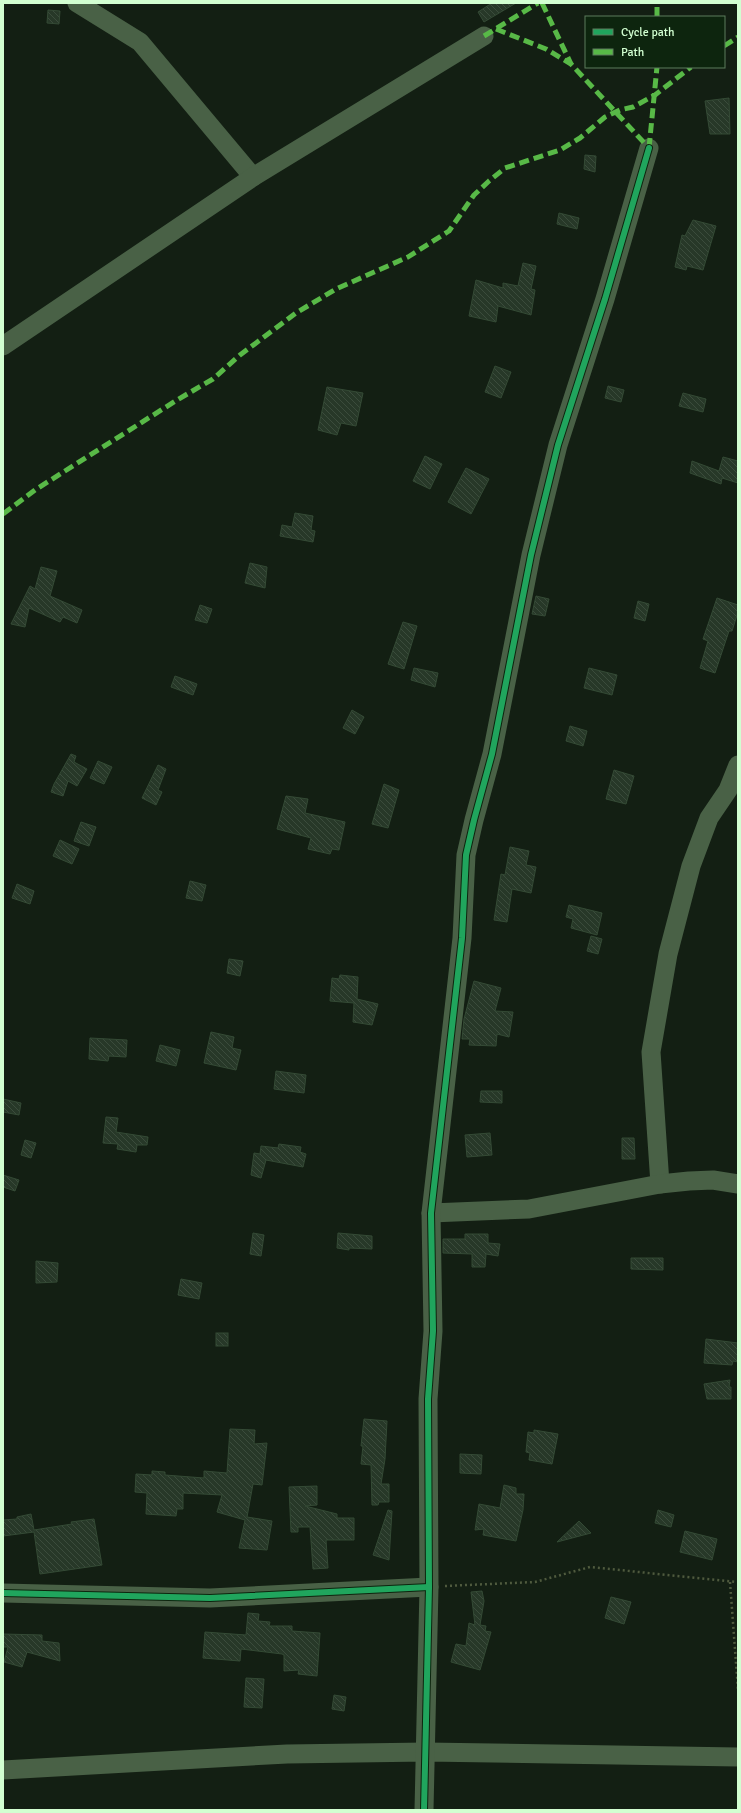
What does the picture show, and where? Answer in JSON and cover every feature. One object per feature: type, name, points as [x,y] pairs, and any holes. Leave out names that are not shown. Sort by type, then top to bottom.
[{"type":"street","points":[[77,3],[140,42],[253,177]]},
{"type":"street","points":[[3,346],[253,177],[484,36]]},
{"type":"street","points":[[424,1810],[429,1587],[428,1399],[433,1331],[431,1213],[462,938],[466,855],[492,754],[531,555],[558,445],[605,299],[649,148]]},
{"type":"street","points":[[660,1184],[651,1052],[668,954],[691,866],[709,818],[728,790],[738,765]]},
{"type":"street","points":[[431,1213],[529,1209],[660,1184],[713,1180],[738,1184]]},
{"type":"street","points":[[3,1592],[210,1598],[429,1587]]},
{"type":"street","points":[[3,1770],[287,1754],[426,1752],[738,1757]]},
{"type":"path","points":[[429,1587],[535,1582],[590,1567],[737,1582]]},
{"type":"path","points":[[737,1582],[728,1582],[738,1690]]},
{"type":"building","points":[[492,3],[516,3],[484,22],[478,12]]},
{"type":"building","points":[[48,10],[60,11],[59,24],[47,23]]},
{"type":"building","points":[[729,98],[730,134],[710,134],[705,101]]},
{"type":"building","points":[[585,155],[596,156],[595,172],[584,169]]},
{"type":"building","points":[[559,213],[579,218],[577,229],[557,224]]},
{"type":"building","points":[[693,220],[716,226],[703,270],[687,266],[686,270],[675,267],[682,235],[685,236]]},
{"type":"building","points":[[523,263],[536,266],[531,289],[535,290],[531,315],[498,306],[496,322],[469,316],[476,280],[503,288],[503,283],[518,286]]},
{"type":"building","points":[[495,366],[511,372],[501,398],[485,392]]},
{"type":"building","points":[[608,386],[624,390],[621,402],[605,398]]},
{"type":"building","points":[[327,387],[363,393],[356,426],[341,423],[337,435],[318,430]]},
{"type":"building","points":[[683,393],[706,399],[703,412],[679,406]]},
{"type":"building","points":[[425,456],[442,464],[430,489],[413,481]]},
{"type":"building","points":[[723,457],[738,461],[738,483],[722,478],[721,484],[690,473],[692,461],[719,471]]},
{"type":"building","points":[[466,468],[489,479],[471,514],[448,502]]},
{"type":"building","points":[[295,513],[313,516],[311,530],[315,531],[313,542],[280,536],[282,525],[292,527]]},
{"type":"building","points":[[250,563],[267,567],[265,588],[245,583]]},
{"type":"building","points":[[41,567],[57,571],[50,596],[82,610],[77,623],[63,617],[60,622],[29,608],[25,627],[11,624],[30,586],[35,589]]},
{"type":"building","points":[[536,596],[549,599],[545,616],[532,614]]},
{"type":"building","points":[[717,598],[738,605],[738,612],[732,631],[729,631],[715,673],[700,668],[708,641],[703,639]]},
{"type":"building","points":[[638,601],[649,604],[645,621],[634,618]]},
{"type":"building","points":[[200,605],[212,609],[207,623],[195,620]]},
{"type":"building","points":[[403,622],[417,626],[404,669],[388,664]]},
{"type":"building","points":[[414,668],[438,673],[435,687],[411,680]]},
{"type":"building","points":[[589,668],[617,675],[612,695],[584,688]]},
{"type":"building","points":[[175,676],[197,684],[193,695],[171,687]]},
{"type":"building","points":[[352,710],[364,717],[355,734],[343,728]]},
{"type":"building","points":[[570,726],[587,731],[583,746],[566,741]]},
{"type":"building","points":[[71,754],[76,756],[74,762],[87,769],[77,786],[68,781],[63,796],[51,792],[54,784]]},
{"type":"building","points":[[98,761],[112,767],[104,784],[90,778]]},
{"type":"building","points":[[158,765],[166,769],[158,790],[162,792],[156,805],[142,798]]},
{"type":"building","points":[[614,770],[634,776],[626,804],[606,799]]},
{"type":"building","points":[[384,784],[399,790],[388,828],[372,824]]},
{"type":"building","points":[[286,796],[308,799],[305,813],[345,822],[339,850],[332,849],[330,854],[308,849],[311,838],[277,829]]},
{"type":"building","points":[[81,822],[96,827],[89,846],[74,841]]},
{"type":"building","points":[[60,840],[79,849],[72,864],[53,856]]},
{"type":"building","points":[[510,847],[529,851],[526,865],[536,867],[531,893],[512,889],[507,922],[494,920],[501,874],[505,875]]},
{"type":"building","points":[[190,881],[206,885],[202,901],[186,898]]},
{"type":"building","points":[[17,884],[34,891],[30,904],[12,898]]},
{"type":"building","points":[[569,905],[602,913],[597,935],[571,928],[573,919],[566,917]]},
{"type":"building","points":[[591,936],[602,939],[598,954],[587,951]]},
{"type":"building","points":[[229,959],[243,961],[240,976],[227,973]]},
{"type":"building","points":[[340,975],[358,977],[357,999],[378,1004],[372,1025],[353,1022],[354,1003],[330,1001],[332,978],[339,979]]},
{"type":"building","points":[[474,981],[501,988],[495,1011],[513,1012],[509,1037],[497,1034],[496,1046],[469,1045],[470,1039],[462,1039],[464,1019]]},
{"type":"building","points":[[211,1032],[234,1037],[232,1048],[241,1050],[236,1070],[204,1063]]},
{"type":"building","points":[[90,1038],[127,1040],[126,1057],[109,1056],[108,1061],[89,1059]]},
{"type":"building","points":[[160,1045],[180,1050],[176,1066],[156,1061]]},
{"type":"building","points":[[276,1071],[306,1075],[304,1093],[274,1089]]},
{"type":"building","points":[[481,1091],[502,1091],[502,1103],[480,1102]]},
{"type":"building","points":[[3,1099],[21,1103],[19,1115],[3,1112]]},
{"type":"building","points":[[106,1117],[118,1118],[116,1132],[148,1137],[147,1145],[137,1145],[136,1152],[117,1149],[118,1144],[103,1143]]},
{"type":"building","points":[[490,1133],[492,1155],[467,1157],[465,1135]]},
{"type":"building","points":[[622,1138],[634,1138],[635,1159],[622,1159]]},
{"type":"building","points":[[25,1140],[36,1143],[31,1158],[21,1155]]},
{"type":"building","points":[[279,1144],[301,1147],[300,1152],[306,1154],[303,1167],[266,1160],[261,1178],[251,1175],[254,1153],[260,1154],[261,1146],[278,1148]]},
{"type":"building","points":[[3,1175],[19,1180],[15,1191],[3,1187]]},
{"type":"building","points":[[253,1233],[264,1235],[261,1256],[250,1254]]},
{"type":"building","points":[[338,1233],[372,1236],[372,1249],[349,1248],[349,1250],[337,1248]]},
{"type":"building","points":[[465,1234],[488,1234],[488,1243],[500,1244],[498,1256],[486,1254],[485,1267],[472,1267],[472,1254],[443,1253],[443,1239],[465,1239]]},
{"type":"building","points":[[631,1258],[663,1258],[663,1270],[631,1269]]},
{"type":"building","points":[[36,1261],[58,1263],[57,1282],[36,1283]]},
{"type":"building","points":[[181,1279],[202,1283],[199,1299],[178,1295]]},
{"type":"building","points":[[216,1333],[228,1333],[228,1346],[216,1346]]},
{"type":"building","points":[[706,1339],[738,1343],[738,1362],[733,1361],[732,1365],[704,1363]]},
{"type":"building","points":[[730,1380],[729,1387],[731,1387],[731,1399],[707,1399],[704,1384]]},
{"type":"building","points":[[364,1419],[387,1421],[385,1459],[381,1484],[389,1484],[389,1502],[379,1502],[378,1505],[372,1505],[371,1465],[361,1464]]},
{"type":"building","points":[[230,1429],[255,1430],[254,1444],[267,1443],[262,1485],[253,1484],[247,1517],[272,1521],[267,1550],[239,1548],[245,1520],[217,1512],[222,1495],[183,1493],[183,1509],[177,1509],[176,1516],[146,1514],[147,1493],[135,1492],[136,1474],[152,1475],[152,1471],[165,1472],[165,1475],[204,1478],[204,1471],[227,1473]]},
{"type":"building","points":[[534,1430],[558,1434],[552,1464],[529,1460],[530,1453],[526,1452],[528,1432],[534,1433]]},
{"type":"building","points":[[460,1454],[482,1455],[481,1474],[460,1473]]},
{"type":"building","points":[[504,1485],[516,1488],[516,1494],[524,1494],[523,1510],[516,1541],[483,1535],[484,1529],[475,1530],[479,1504],[500,1508]]},
{"type":"building","points":[[317,1486],[317,1505],[305,1506],[337,1514],[337,1518],[354,1518],[354,1540],[326,1540],[328,1568],[313,1569],[310,1527],[298,1527],[298,1532],[291,1532],[289,1487]]},
{"type":"building","points":[[388,1510],[392,1511],[389,1560],[373,1555]]},
{"type":"building","points":[[658,1510],[674,1515],[671,1527],[655,1523]]},
{"type":"building","points":[[31,1514],[34,1530],[94,1519],[102,1565],[40,1574],[34,1532],[3,1536],[3,1520],[17,1519],[17,1517]]},
{"type":"building","points":[[579,1521],[591,1533],[557,1542]]},
{"type":"building","points":[[685,1531],[717,1539],[712,1560],[680,1552]]},
{"type":"building","points":[[482,1591],[484,1601],[480,1625],[486,1626],[485,1631],[491,1632],[480,1670],[451,1662],[456,1644],[466,1646],[469,1623],[475,1625],[471,1592]]},
{"type":"building","points":[[611,1597],[631,1602],[624,1624],[605,1618]]},
{"type":"building","points":[[248,1613],[259,1614],[258,1621],[270,1622],[269,1626],[292,1626],[292,1631],[320,1633],[317,1676],[298,1674],[299,1670],[284,1671],[284,1655],[282,1654],[241,1649],[240,1661],[203,1658],[205,1632],[246,1635]]},
{"type":"building","points":[[3,1634],[42,1635],[42,1641],[59,1643],[60,1661],[27,1652],[22,1667],[4,1662],[8,1647],[3,1647]]},
{"type":"building","points":[[246,1678],[264,1679],[262,1708],[244,1707]]},
{"type":"building","points":[[334,1695],[346,1697],[344,1711],[332,1709]]},
{"type":"marked path","points":[[484,36],[538,3]]},
{"type":"marked path","points":[[542,3],[571,64]]},
{"type":"marked path","points":[[657,3],[657,16]]},
{"type":"marked path","points":[[496,29],[546,49],[571,64],[649,148]]},
{"type":"marked path","points":[[725,45],[738,37]]},
{"type":"marked path","points":[[649,148],[657,68]]},
{"type":"marked path","points":[[3,514],[35,490],[177,400],[213,379],[240,355],[296,313],[336,289],[408,257],[449,231],[474,195],[505,168],[560,150],[580,138],[605,117],[620,110],[633,107],[655,95],[690,68]]},
{"type":"cycle path","points":[[424,1810],[429,1587],[428,1399],[433,1331],[431,1213],[462,938],[466,855],[492,754],[531,555],[558,445],[605,299],[649,148]]},
{"type":"cycle path","points":[[3,1593],[210,1598],[429,1587]]}]
